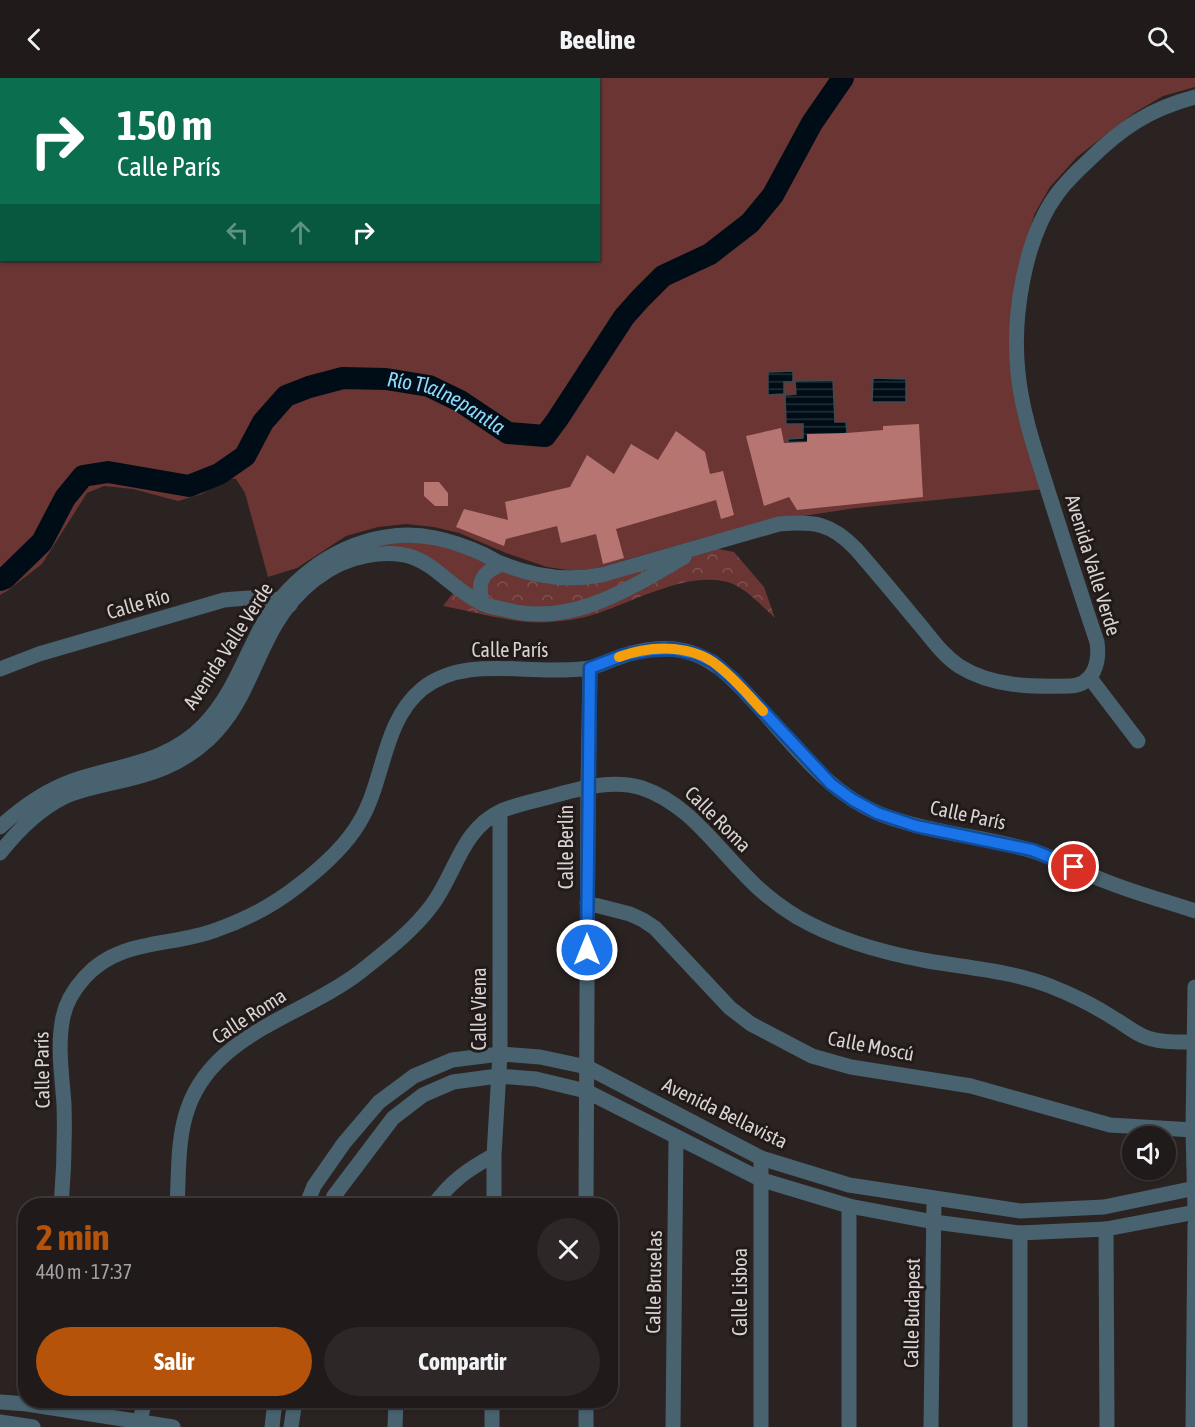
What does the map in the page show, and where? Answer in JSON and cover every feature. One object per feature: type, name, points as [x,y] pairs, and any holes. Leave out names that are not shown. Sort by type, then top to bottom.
[{"type":"street","name":"Avenida Valle Verde","points":[[0,827],[23,806],[44,793],[71,782],[141,763],[185,743],[204,725],[231,689],[257,635],[313,568],[337,553],[384,537],[407,534],[430,536],[454,542],[503,564],[552,577],[577,579],[601,575],[779,524],[803,522],[823,525],[843,534],[940,649],[959,666],[983,677],[1014,685],[1075,686],[1090,678],[1097,666],[1099,654],[1032,439],[1018,374],[1017,321],[1023,287],[1031,251],[1042,221],[1056,195],[1076,172],[1123,129],[1146,114],[1195,97]]},
{"type":"street","name":"Avenida Valle Verde","points":[[0,853],[26,823],[64,797],[168,768],[208,739],[242,698],[285,602],[341,563],[363,556],[386,553],[405,554],[425,562],[483,604],[516,613],[542,615],[578,610],[631,587],[708,543]]},
{"type":"street","points":[[483,604],[480,584],[485,574],[503,564]]},
{"type":"street","name":"Calle Río","points":[[0,669],[39,654],[224,600],[249,597],[285,602]]},
{"type":"street","name":"Calle París","points":[[62,1198],[64,1107],[60,1040],[63,1013],[75,989],[95,966],[121,951],[187,939],[214,931],[244,919],[298,886],[345,842],[360,822],[371,797],[393,731],[404,709],[421,690],[441,676],[465,670],[491,668],[556,671],[590,668],[624,655],[651,650],[673,649],[696,654],[713,662],[734,680],[831,784],[853,800],[877,813],[916,826],[1032,850],[1105,881],[1195,911]]},
{"type":"street","name":"Calle Berlín","points":[[586,1198],[590,668]]},
{"type":"street","points":[[1090,678],[1138,741]]},
{"type":"street","name":"Calle Roma","points":[[178,1198],[182,1138],[188,1108],[201,1082],[219,1059],[246,1039],[352,978],[396,943],[433,905],[467,839],[481,823],[500,812],[588,786],[613,784],[638,787],[665,797],[687,814],[748,879],[772,900],[822,929],[876,950],[1026,978],[1083,1001],[1144,1037],[1194,1042]]},
{"type":"street","name":"Calle Viena","points":[[494,1198],[500,1054],[500,812]]},
{"type":"street","name":"Calle Moscú","points":[[587,903],[630,914],[655,928],[730,1008],[751,1024],[812,1056],[851,1067],[971,1086],[1110,1125],[1194,1130]]},
{"type":"street","points":[[333,1198],[393,1118],[423,1095],[453,1082],[498,1076],[536,1079],[586,1091],[762,1180],[849,1206],[934,1222],[1020,1233],[1106,1229],[1195,1211],[1195,987]]},
{"type":"street","name":"Avenida Bellavista","points":[[309,1198],[314,1186],[344,1143],[378,1102],[414,1076],[452,1060],[500,1054],[540,1057],[586,1067],[761,1158],[849,1185],[934,1200],[1020,1211],[1104,1207],[1195,1189]]},
{"type":"street","name":"Calle Bruselas","points":[[673,1427],[676,1137]]},
{"type":"street","points":[[438,1198],[466,1170],[494,1155]]},
{"type":"street","name":"Calle Lisboa","points":[[761,1158],[761,1427]]},
{"type":"street","name":"Calle Budapest","points":[[931,1427],[934,1200]]},
{"type":"street","points":[[849,1206],[849,1427]]},
{"type":"street","points":[[1193,1427],[1195,1224]]},
{"type":"street","points":[[1106,1229],[1107,1427]]},
{"type":"street","points":[[1020,1233],[1020,1427]]},
{"type":"street","points":[[0,1402],[18,1402]]},
{"type":"street","points":[[57,1408],[138,1424],[173,1427]]},
{"type":"street","points":[[138,1424],[143,1408]]},
{"type":"street","points":[[272,1427],[274,1408]]},
{"type":"street","points":[[291,1427],[294,1408]]},
{"type":"street","points":[[395,1427],[396,1408]]},
{"type":"street","points":[[492,1408],[492,1427]]},
{"type":"street","points":[[586,1408],[586,1427]]},
{"type":"street","points":[[0,1422],[33,1427]]},
{"type":"green space","points":[[600,78],[1195,78],[1195,87],[1163,96],[1134,113],[1077,157],[1050,187],[1035,213],[1025,244],[1013,317],[1045,489],[856,508],[803,516],[707,537],[597,568],[574,571],[547,567],[459,533],[434,527],[406,524],[378,527],[346,536],[297,568],[268,577],[245,493],[236,479],[228,478],[202,494],[178,501],[133,489],[104,486],[87,493],[42,564],[0,595],[0,261],[600,261]],"holes":[[[637,303],[575,393],[624,317]]]},
{"type":"green space","points":[[431,538],[495,563],[487,602],[433,562],[351,548]]},
{"type":"green space","points":[[708,547],[734,552],[764,587],[775,618],[737,586],[723,581],[707,580],[674,585],[592,615],[556,622],[524,622],[443,606],[460,584],[486,601],[487,581],[505,567],[552,580]]},
{"type":"shaded area","points":[[793,371],[793,382],[784,382],[784,394],[768,395],[768,372]]},
{"type":"shaded area","points":[[873,378],[906,379],[906,402],[872,402]]},
{"type":"shaded area","points":[[833,380],[835,422],[846,422],[847,433],[807,442],[788,443],[788,439],[803,438],[803,424],[786,424],[785,395],[796,394],[795,381]]},
{"type":"building","points":[[919,424],[923,497],[797,510],[789,497],[764,506],[746,436],[781,428],[784,443],[807,442],[807,434],[883,430],[883,426]]},
{"type":"building","points":[[676,431],[705,452],[710,474],[723,471],[734,515],[721,519],[716,500],[616,529],[624,558],[603,564],[596,534],[561,543],[557,526],[506,539],[504,546],[456,527],[464,509],[508,520],[505,502],[570,487],[587,455],[614,474],[631,444],[658,460]]},
{"type":"building","points":[[424,482],[439,482],[448,493],[448,506],[435,506],[424,496]]},
{"type":"waterway","name":"Río Tlalnepantla","points":[[0,580],[5,578],[42,542],[65,498],[83,476],[108,472],[189,486],[219,474],[245,456],[263,422],[286,396],[343,378],[386,379],[429,386],[460,401],[508,433],[545,436],[624,317],[641,298],[663,276],[710,254],[750,223],[773,195],[812,123],[843,78]]},
{"type":"slow traffic","points":[[619,657],[651,650],[673,649],[696,654],[713,662],[734,680],[763,711]]},
{"type":"route","points":[[587,950],[590,668],[624,655],[651,650],[673,649],[696,654],[713,662],[734,680],[831,784],[853,800],[877,813],[916,826],[1032,850],[1074,867]]}]
